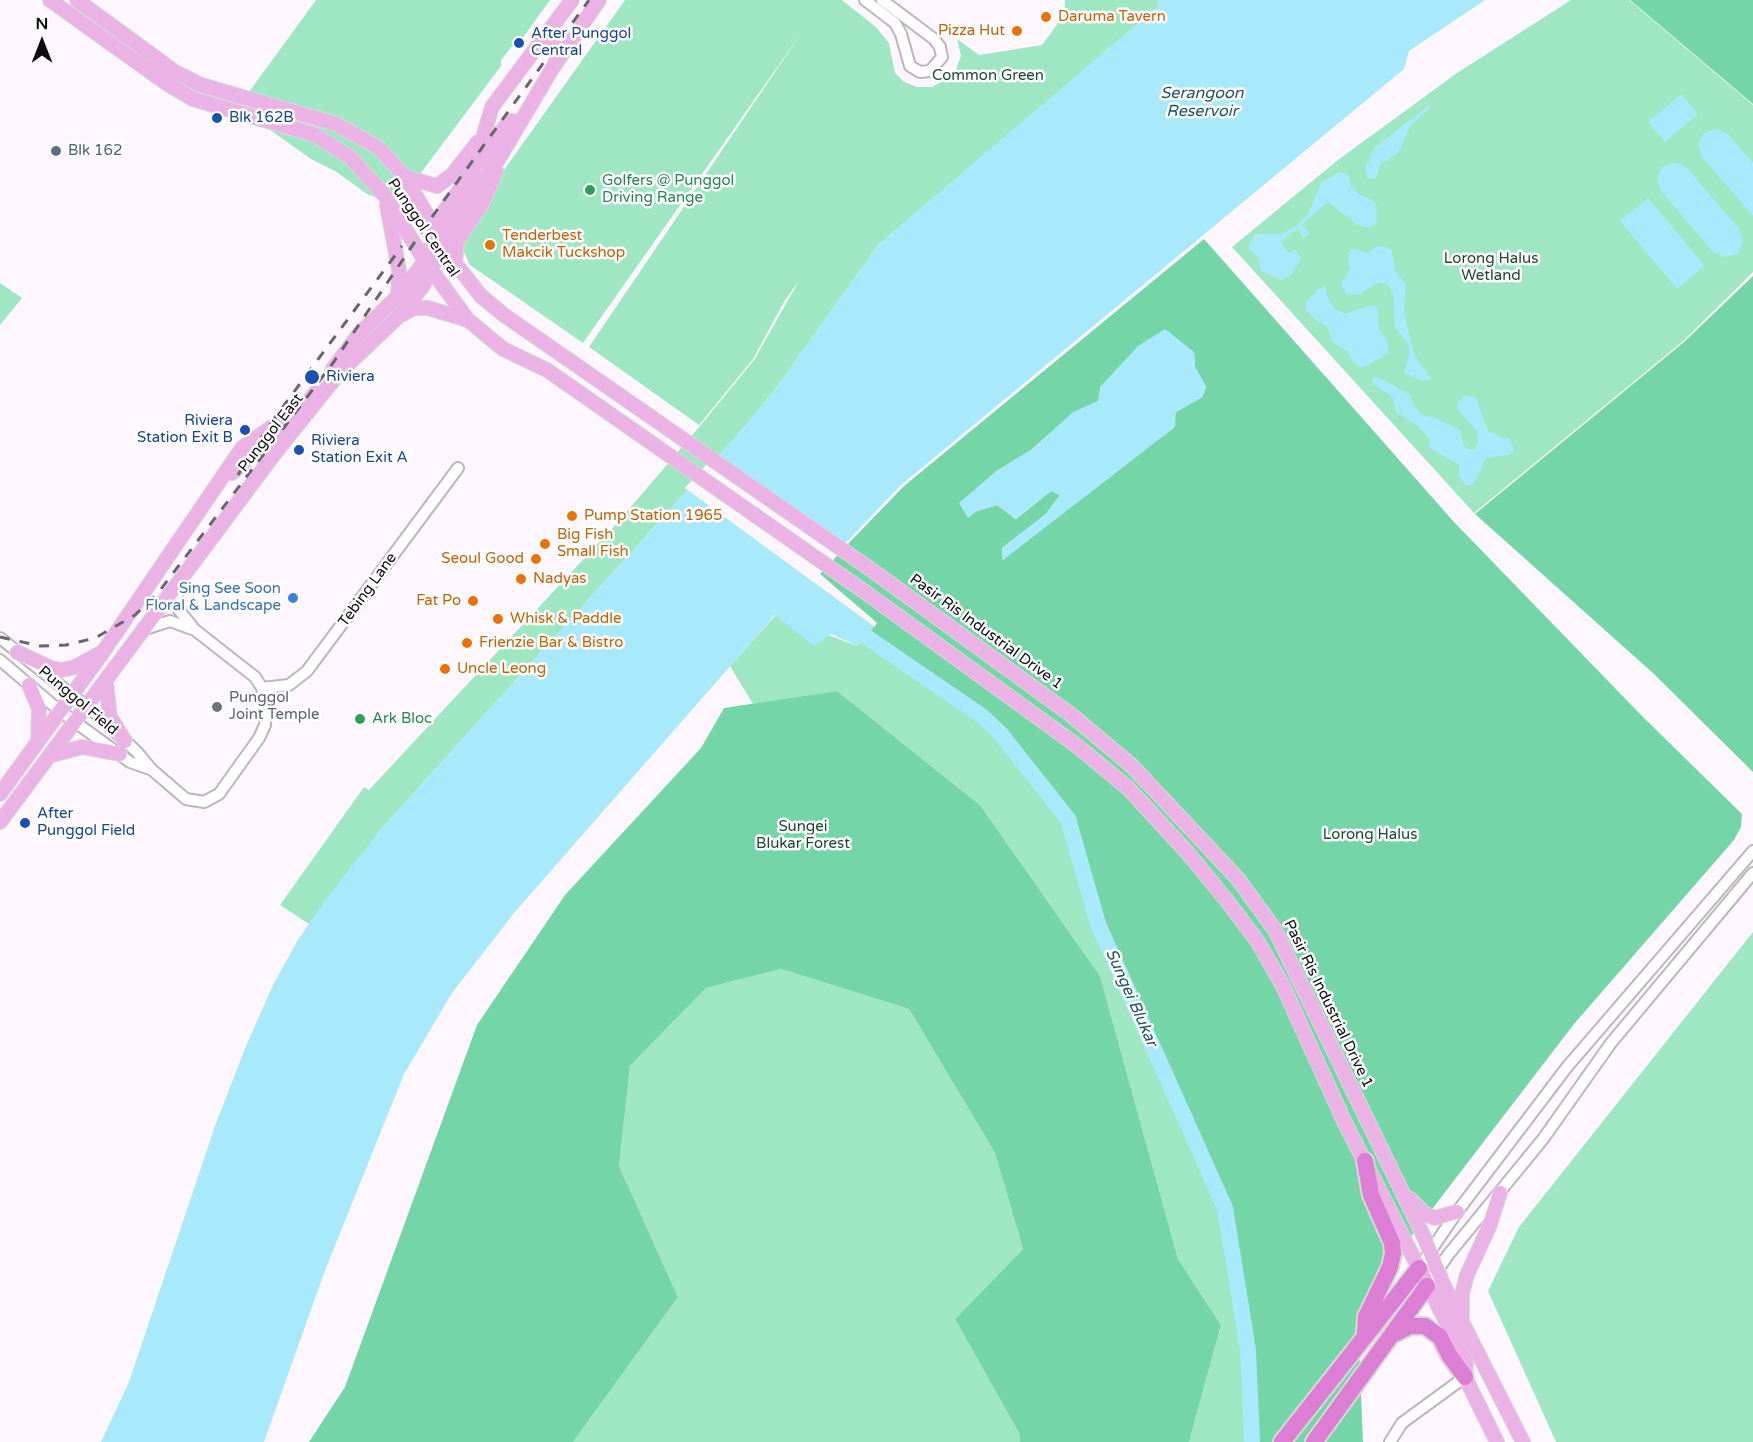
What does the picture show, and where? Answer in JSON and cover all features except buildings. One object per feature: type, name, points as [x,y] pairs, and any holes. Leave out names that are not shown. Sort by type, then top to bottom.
[{"type":"highway","points":[[1365,1161],[1371,1195],[1392,1243],[1393,1254],[1390,1267],[1366,1317],[1365,1334]]},
{"type":"highway","points":[[1282,1442],[1419,1268]]},
{"type":"highway","points":[[1314,1442],[1427,1286]]},
{"type":"highway","points":[[1392,1335],[1410,1326],[1425,1326],[1440,1337],[1449,1355],[1465,1377]]},
{"type":"main road","name":"Punggol Central","points":[[50,0],[156,76],[193,99],[315,135],[351,158],[385,196],[428,265],[468,320],[503,349],[547,370],[632,428],[865,592],[1076,745],[1128,788],[1187,852],[1258,942],[1283,986],[1365,1161]]},
{"type":"main road","name":"Punggol Central","points":[[77,0],[175,72],[201,85],[336,124],[379,148],[405,177],[455,263],[481,296],[504,315],[643,411]]},
{"type":"main road","name":"Punggol East","points":[[0,822],[240,501],[340,372],[397,318],[423,286],[428,265],[440,236],[445,210],[473,171],[492,107],[529,54],[572,0]]},
{"type":"main road","name":"Punggol East","points":[[440,236],[498,160],[552,69],[599,0]]},
{"type":"main road","points":[[529,54],[542,46],[554,45],[559,52],[552,69]]},
{"type":"main road","points":[[473,171],[507,124],[512,121],[519,123]]},
{"type":"main road","points":[[405,177],[437,186],[452,176],[483,135]]},
{"type":"main road","points":[[455,263],[458,241],[495,179],[498,160]]},
{"type":"main road","points":[[385,196],[399,270],[398,296]]},
{"type":"main road","name":"Punggol East","points":[[0,794],[103,652],[222,481],[242,448],[309,400],[359,334],[428,265]]},
{"type":"main road","points":[[397,318],[414,308],[428,308],[468,320]]},
{"type":"main road","name":"Pasir Ris Industrial Drive 1","points":[[643,411],[873,571],[1070,714],[1132,766],[1238,879],[1275,930],[1462,1321],[1523,1442]]},
{"type":"main road","points":[[222,481],[234,479],[238,482],[241,486],[240,501]]},
{"type":"main road","points":[[17,652],[51,668],[62,670],[75,667],[103,652]]},
{"type":"main road","points":[[106,682],[110,717],[125,741]]},
{"type":"main road","points":[[29,685],[39,709],[38,744]]},
{"type":"main road","points":[[52,755],[82,747],[120,754]]},
{"type":"main road","points":[[1365,1161],[1466,1362],[1465,1377],[1497,1442]]},
{"type":"main road","points":[[1400,1189],[1425,1214],[1435,1218],[1457,1212]]},
{"type":"main road","points":[[1462,1321],[1462,1294],[1467,1275],[1489,1227],[1500,1192]]},
{"type":"street","points":[[865,0],[895,23],[901,34],[910,66],[920,72],[930,71],[942,57],[940,47],[934,39],[882,0]]},
{"type":"street","name":"Tebing Lane","points":[[262,688],[289,686],[307,671],[458,468]]},
{"type":"street","points":[[176,587],[179,610],[195,630],[248,669],[262,688]]},
{"type":"street","points":[[145,629],[170,621],[195,630]]},
{"type":"street","name":"Punggol Field","points":[[0,638],[87,707],[125,741],[151,769],[186,799],[204,802],[219,794],[260,738],[266,717],[262,688]]},
{"type":"street","name":"Punggol Field","points":[[0,660],[60,711],[130,762],[151,769]]},
{"type":"street","points":[[1419,1268],[1457,1212],[1567,1067],[1753,851]]},
{"type":"street","points":[[1427,1286],[1543,1139],[1611,1043],[1753,873]]},
{"type":"street","points":[[1390,1442],[1402,1424],[1465,1377]]},
{"type":"green space","points":[[316,0],[550,0],[522,39],[517,40],[501,60],[501,66],[411,186],[399,197],[383,200],[367,194],[335,171],[311,159],[238,107]]},
{"type":"green space","name":"Common Green","points":[[625,0],[842,0],[876,27],[889,43],[895,73],[904,82],[917,87],[932,87],[954,75],[961,56],[957,39],[979,55],[1042,45],[1064,15],[1065,0],[1166,0],[878,245],[779,384],[748,423],[382,828],[309,924],[280,905],[364,787],[369,790],[618,522],[754,360],[799,281],[785,300],[753,359],[699,425],[589,347],[802,32],[583,343],[470,265],[461,246],[462,229]]},
{"type":"green space","name":"Lorong Halus Wetland","points":[[1571,0],[1629,0],[1753,105],[1753,272],[1682,342],[1474,513],[1232,247],[1338,160],[1457,73]]},
{"type":"green space","points":[[1630,0],[1753,0],[1753,104]]},
{"type":"green space","name":"Lorong Halus","points":[[1204,239],[1454,522],[1642,716],[1742,814],[1741,827],[1734,840],[1574,1024],[1380,1277],[1358,1322],[1363,1442],[1259,1442],[1255,1348],[1232,1209],[1104,921],[1075,815],[1003,726],[988,711],[870,633],[877,623],[819,574],[904,486]],"holes":[[[1138,346],[1194,352],[1195,367],[1206,387],[1202,397],[1176,412],[1003,560],[1002,548],[1046,514],[1060,495],[1051,491],[1016,519],[997,505],[977,511],[995,472],[1031,450],[1073,413],[1098,401]]]},
{"type":"green space","points":[[1753,276],[1753,772],[1654,674],[1475,514],[1684,342]]},
{"type":"green space","points":[[0,283],[22,298],[0,325]]},
{"type":"green space","points":[[776,615],[857,646],[874,624],[1001,696],[1074,784],[1243,1191],[1270,1442],[1189,1442],[1221,1325],[1178,1259],[1100,976],[980,805],[837,691],[753,704],[730,666]]},
{"type":"green space","name":"Sungei Blukar Forest","points":[[837,691],[980,805],[1100,976],[1178,1259],[1221,1325],[1189,1442],[1020,1442],[1019,1433],[955,1319],[1023,1249],[995,1153],[909,1009],[781,969],[706,988],[630,1066],[619,1166],[678,1297],[573,1442],[309,1442],[345,1387],[477,1025],[565,895],[701,748],[724,708]]},
{"type":"green space","points":[[1753,932],[1753,1442],[1556,1442],[1488,1291],[1519,1227]]},
{"type":"green space","points":[[781,969],[909,1009],[995,1153],[1023,1249],[955,1319],[1019,1433],[1020,1442],[573,1442],[678,1297],[619,1166],[630,1066],[706,988]]},
{"type":"water","name":"Serangoon Reservoir","points":[[1158,0],[1485,0],[1409,51],[1404,69],[901,485],[816,574],[874,624],[857,646],[831,634],[814,646],[775,615],[514,913],[452,993],[404,1074],[324,1273],[264,1442],[101,1442],[129,1382],[215,1126],[246,1046],[274,983],[298,940],[326,899],[382,828],[748,423],[779,384],[878,245],[1157,7]]},
{"type":"water","points":[[1681,94],[1698,114],[1665,142],[1648,122]]},
{"type":"water","points":[[1430,105],[1431,107],[1411,125],[1398,153],[1381,164],[1375,179],[1367,178],[1365,169],[1375,147]]},
{"type":"water","points":[[1716,129],[1728,134],[1753,163],[1753,216],[1702,157],[1698,145],[1704,133]]},
{"type":"water","points":[[1675,162],[1687,168],[1739,229],[1743,241],[1738,253],[1725,257],[1713,252],[1661,191],[1657,178],[1662,167]]},
{"type":"water","points":[[1339,172],[1348,174],[1352,188],[1372,200],[1377,206],[1376,223],[1369,228],[1358,225],[1328,202],[1302,224],[1310,234],[1304,238],[1297,229],[1280,242],[1289,253],[1295,249],[1301,258],[1291,275],[1282,280],[1261,271],[1259,259],[1248,247],[1251,240],[1256,234],[1282,234],[1295,227],[1308,214],[1321,183]]},
{"type":"water","points":[[1648,198],[1705,266],[1677,289],[1620,221]]},
{"type":"water","points":[[1384,246],[1392,250],[1395,271],[1406,284],[1404,311],[1410,339],[1416,358],[1431,379],[1423,381],[1404,373],[1409,356],[1409,345],[1395,327],[1393,295],[1389,285],[1378,283],[1358,295],[1346,294],[1341,284],[1350,269],[1348,253],[1352,249],[1368,253],[1373,248]]},
{"type":"water","points":[[1325,286],[1334,308],[1345,314],[1368,306],[1377,307],[1379,329],[1388,342],[1388,354],[1362,368],[1353,363],[1348,352],[1332,341],[1327,326],[1317,321],[1306,310],[1306,302],[1318,289]]},
{"type":"water","points":[[1165,329],[1194,352],[1195,367],[1206,386],[1202,397],[1176,412],[1175,427],[1003,560],[1002,548],[1046,514],[1060,495],[1051,491],[1015,519],[997,505],[977,511],[968,518],[959,503],[995,472],[1031,450],[1073,412],[1098,401],[1100,387],[1138,346]]},
{"type":"water","points":[[1377,377],[1410,394],[1412,403],[1421,415],[1433,417],[1460,430],[1463,444],[1467,449],[1473,450],[1478,443],[1477,431],[1457,409],[1459,401],[1465,395],[1476,398],[1488,431],[1502,438],[1509,438],[1514,450],[1509,455],[1486,458],[1474,483],[1466,486],[1459,476],[1459,465],[1430,448],[1429,439],[1418,426],[1396,412],[1392,396],[1373,384],[1372,379]]},
{"type":"pier","points":[[714,456],[845,547],[820,574],[876,622],[875,627],[685,488]]},
{"type":"waterway","name":"Sungei Blukar","points":[[865,636],[982,716],[1000,733],[1068,819],[1098,924],[1225,1208],[1248,1350],[1252,1442]]},
{"type":"railway","points":[[0,637],[40,646],[66,645],[95,638],[135,615],[158,593],[333,363],[429,221],[589,0]]},
{"type":"railway","points":[[238,475],[268,427],[402,246]]},
{"type":"place","name":"Daruma Tavern","points":[[1046,17]]},
{"type":"place","name":"Pizza Hut","points":[[1017,31]]},
{"type":"place","name":"After Punggol Central","points":[[519,43]]},
{"type":"place","name":"Blk 162B","points":[[217,118]]},
{"type":"place","name":"Blk 162","points":[[56,151]]},
{"type":"place","name":"Golfers @ Punggol Driving Range","points":[[590,190]]},
{"type":"place","name":"Tenderbest Makcik Tuckshop","points":[[490,245]]},
{"type":"place","name":"Riviera","points":[[312,377]]},
{"type":"place","name":"Riviera Station Exit B","points":[[245,430]]},
{"type":"place","name":"Riviera Station Exit A","points":[[299,450]]},
{"type":"place","name":"Pump Station 1965","points":[[572,516]]},
{"type":"place","name":"Big Fish Small Fish","points":[[545,544]]},
{"type":"place","name":"Seoul Good","points":[[536,559]]},
{"type":"place","name":"Nadyas","points":[[521,579]]},
{"type":"place","name":"Sing See Soon Floral & Landscape","points":[[293,598]]},
{"type":"place","name":"Fat Po","points":[[473,601]]},
{"type":"place","name":"Whisk & Paddle","points":[[498,619]]},
{"type":"place","name":"Frienzie Bar & Bistro","points":[[467,643]]},
{"type":"place","name":"Uncle Leong","points":[[445,669]]},
{"type":"place","name":"Punggol Joint Temple","points":[[217,707]]},
{"type":"place","name":"Ark Bloc","points":[[360,719]]},
{"type":"place","name":"After Punggol Field","points":[[25,823]]}]
